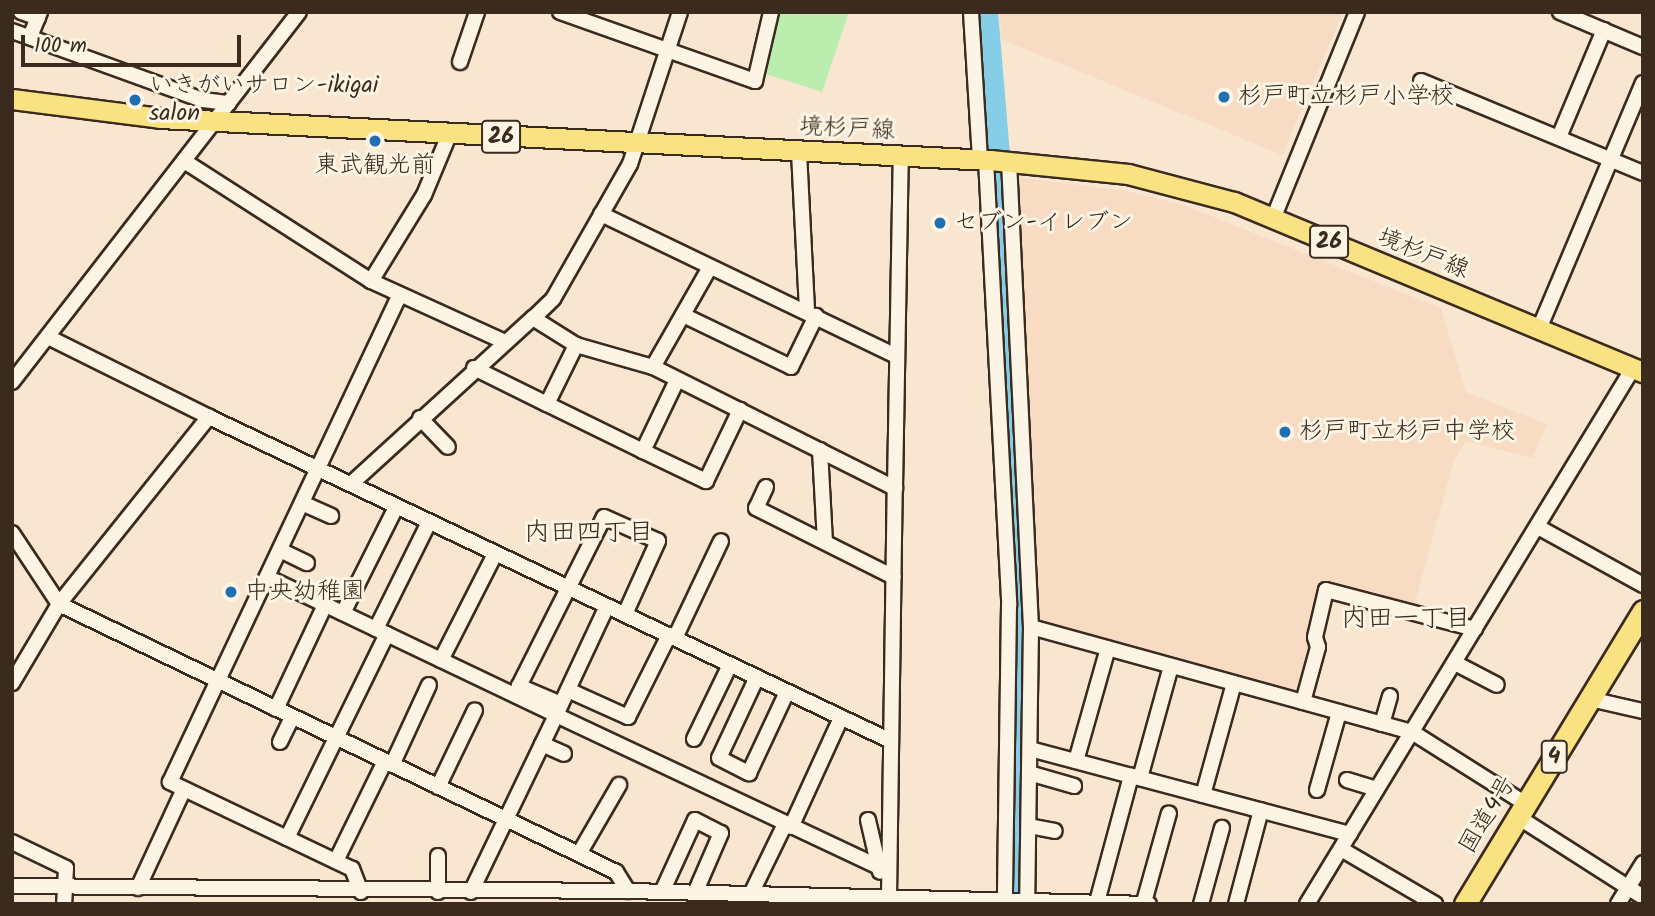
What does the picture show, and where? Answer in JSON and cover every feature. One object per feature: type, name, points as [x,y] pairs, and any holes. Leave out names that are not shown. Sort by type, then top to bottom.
[{"type":"highway","name":"国道4号","points":[[1465,904],[1643,611]]},
{"type":"main road","name":"境杉戸線","points":[[12,99],[214,122],[993,161],[1153,178],[1273,219],[1638,370]]},
{"type":"street","points":[[21,12],[39,15],[30,37]]},
{"type":"street","points":[[12,382],[299,12]]},
{"type":"street","points":[[460,62],[477,12]]},
{"type":"street","points":[[560,12],[755,80],[771,12]]},
{"type":"street","points":[[352,483],[474,368],[553,299],[638,144],[680,12]]},
{"type":"street","points":[[971,12],[993,161],[1031,627],[1028,902]]},
{"type":"street","points":[[1273,219],[1357,12]]},
{"type":"street","points":[[1560,12],[1643,47]]},
{"type":"street","points":[[1559,138],[1604,30]]},
{"type":"street","points":[[12,31],[203,100],[229,103]]},
{"type":"street","points":[[1421,81],[1643,173]]},
{"type":"street","points":[[1539,329],[1643,83]]},
{"type":"street","points":[[371,281],[424,195],[449,135]]},
{"type":"street","points":[[683,315],[791,367],[812,314],[799,152]]},
{"type":"street","points":[[881,899],[891,741],[901,157]]},
{"type":"street","points":[[184,161],[371,281],[505,342]]},
{"type":"street","points":[[993,161],[1008,578],[1005,901]]},
{"type":"street","points":[[601,214],[896,356]]},
{"type":"street","points":[[653,367],[710,267]]},
{"type":"street","points":[[360,892],[352,869],[170,782],[400,294]]},
{"type":"street","points":[[533,318],[576,345],[653,367],[895,488]]},
{"type":"street","points":[[48,337],[209,417],[320,467],[396,507],[891,741]]},
{"type":"street","points":[[547,404],[576,345]]},
{"type":"street","points":[[474,368],[706,481],[740,410]]},
{"type":"street","points":[[1307,904],[1538,527],[1638,370]]},
{"type":"street","points":[[643,450],[677,380]]},
{"type":"street","points":[[12,684],[59,604],[209,417]]},
{"type":"street","points":[[420,418],[448,447]]},
{"type":"street","points":[[820,450],[825,542]]},
{"type":"street","points":[[766,487],[756,508],[894,577]]},
{"type":"street","points":[[302,503],[331,516]]},
{"type":"street","points":[[343,613],[396,507]]},
{"type":"street","points":[[625,614],[658,541],[604,517],[519,686],[558,709],[788,825],[881,868]]},
{"type":"street","points":[[287,838],[337,738],[429,522]]},
{"type":"street","points":[[1538,527],[1643,584]]},
{"type":"street","points":[[12,533],[59,604],[616,872],[628,891]]},
{"type":"street","points":[[568,690],[628,717],[721,541]]},
{"type":"street","points":[[280,550],[307,563]]},
{"type":"street","points":[[441,660],[495,554]]},
{"type":"street","points":[[267,577],[441,660],[558,709]]},
{"type":"street","points":[[1303,702],[1318,647],[1315,637],[1326,590],[1475,629]]},
{"type":"street","points":[[276,709],[325,605]]},
{"type":"street","points":[[477,896],[505,819],[607,606]]},
{"type":"street","points":[[1031,627],[1412,732],[1643,897]]},
{"type":"street","points":[[1076,761],[1108,648]]},
{"type":"street","points":[[1455,663],[1497,685]]},
{"type":"street","points":[[694,739],[730,664]]},
{"type":"street","points":[[1097,902],[1171,666]]},
{"type":"street","points":[[757,677],[719,758],[750,773],[787,692]]},
{"type":"street","points":[[1203,795],[1234,683]]},
{"type":"street","points":[[336,861],[429,685]]},
{"type":"street","points":[[1382,724],[1390,696]]},
{"type":"street","points":[[1590,699],[1643,711]]},
{"type":"street","points":[[438,787],[475,710]]},
{"type":"street","points":[[1317,790],[1339,712]]},
{"type":"street","points":[[280,742],[292,717]]},
{"type":"street","points":[[751,894],[841,718]]},
{"type":"street","points":[[542,744],[564,754]]},
{"type":"street","points":[[1030,749],[1350,834]]},
{"type":"street","points":[[1030,773],[1074,786]]},
{"type":"street","points":[[1347,780],[1377,789]]},
{"type":"street","points":[[579,854],[619,785]]},
{"type":"street","points":[[138,888],[184,789]]},
{"type":"street","points":[[1236,904],[1261,810]]},
{"type":"street","points":[[12,886],[438,892],[477,896],[628,891],[699,897],[751,894],[1146,903],[1168,813]]},
{"type":"street","points":[[662,892],[695,820],[721,833],[699,897]]},
{"type":"street","points":[[868,820],[881,868],[881,899]]},
{"type":"street","points":[[1029,826],[1055,831]]},
{"type":"street","points":[[1201,904],[1222,828]]},
{"type":"street","points":[[12,842],[66,868],[64,904]]},
{"type":"street","points":[[1340,849],[1435,904]]},
{"type":"street","points":[[438,856],[438,892]]},
{"type":"street","points":[[1618,904],[1643,863]]},
{"type":"shaded area","name":"杉戸町立杉戸小学校","points":[[1000,12],[1343,12],[1282,155],[1001,39]]},
{"type":"shaded area","name":"杉戸町立杉戸中学校","points":[[1013,177],[1128,191],[1184,205],[1441,308],[1466,392],[1547,424],[1533,458],[1466,441],[1454,460],[1414,606],[1325,581],[1301,696],[1037,620]]},
{"type":"green space","points":[[778,12],[849,12],[822,92],[763,73]]},
{"type":"waterway","points":[[985,12],[999,177],[1020,609],[1014,904]]},
{"type":"place","name":"杉戸町立杉戸小学校","points":[[1224,97]]},
{"type":"place","name":"いきがいサロン-ikigai salon","points":[[135,100]]},
{"type":"place","name":"東武観光前","points":[[375,141]]},
{"type":"place","name":"セブン-イレブン","points":[[940,223]]},
{"type":"place","name":"杉戸町立杉戸中学校","points":[[1285,432]]},
{"type":"place","name":"中央幼稚園","points":[[231,592]]},
{"type":"district","name":"内田四丁目","points":[[589,534]]},
{"type":"district","name":"内田一丁目","points":[[1406,620]]}]
